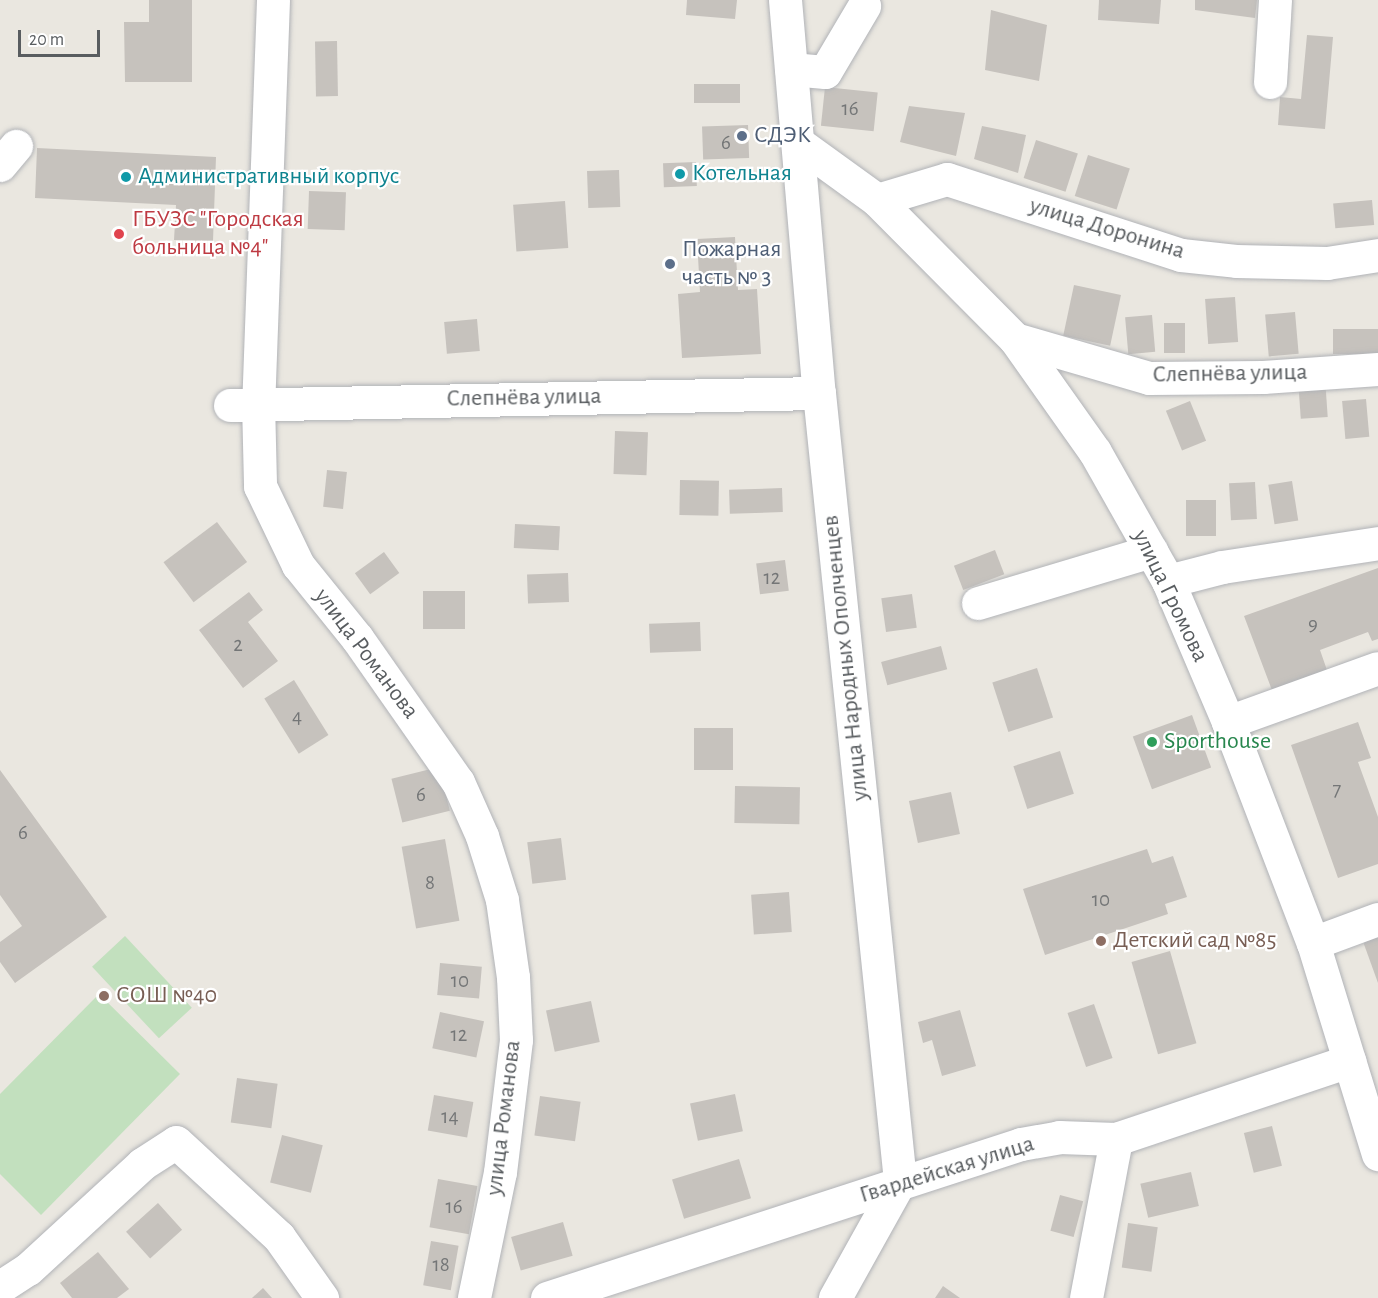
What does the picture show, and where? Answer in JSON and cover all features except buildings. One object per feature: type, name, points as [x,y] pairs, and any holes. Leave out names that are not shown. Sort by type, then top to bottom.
[{"type":"street","name":"улица Романова","points":[[273,0],[244,403],[260,486],[298,566],[364,647],[458,782],[482,837],[502,900],[513,977],[516,1040],[500,1172],[474,1298]]},
{"type":"street","name":"улица Народных Ополченцев","points":[[785,0],[819,393],[900,1181]]},
{"type":"street","points":[[1270,82],[1275,0]]},
{"type":"street","points":[[791,69],[825,72],[864,6]]},
{"type":"street","name":"улица Громова","points":[[798,142],[877,200],[1015,339],[1095,452],[1168,581],[1228,722],[1313,943],[1349,1061],[1375,1136]]},
{"type":"street","name":"улица Доронина","points":[[877,200],[947,179],[1181,255],[1236,261],[1327,263],[1378,255]]},
{"type":"street","name":"Слепнёва улица","points":[[1015,339],[1149,378],[1263,377],[1378,369]]},
{"type":"street","name":"Слепнёва улица","points":[[244,403],[819,393]]},
{"type":"street","points":[[1168,581],[1222,567],[1378,543]]},
{"type":"street","points":[[978,603],[1151,551]]},
{"type":"street","points":[[1228,722],[1378,668]]},
{"type":"street","points":[[1313,943],[1378,919]]},
{"type":"street","name":"Гвардейская улица","points":[[547,1298],[835,1206],[900,1181],[1021,1144],[1059,1137],[1116,1139],[1349,1061]]},
{"type":"street","points":[[1086,1298],[1116,1139]]},
{"type":"street","points":[[0,1287],[28,1269],[142,1164],[176,1142],[279,1237],[322,1298]]},
{"type":"street","points":[[835,1298],[900,1181]]},
{"type":"green space","points":[[125,936],[192,1008],[159,1038],[92,967]]},
{"type":"green space","points":[[99,994],[180,1074],[41,1215],[0,1174],[0,1094]]},
{"type":"place","name":"СДЭК","points":[[742,136]]},
{"type":"place","name":"Котельная","points":[[680,174]]},
{"type":"place","name":"Административный корпус","points":[[126,177]]},
{"type":"place","name":"ГБУЗС \"Городская больница №4\"","points":[[119,234]]},
{"type":"place","name":"Пожарная часть № 3","points":[[670,264]]},
{"type":"place","name":"Sporthouse","points":[[1152,742]]},
{"type":"place","name":"Детский сад №85","points":[[1101,941]]},
{"type":"place","name":"СОШ №40","points":[[104,996]]}]
